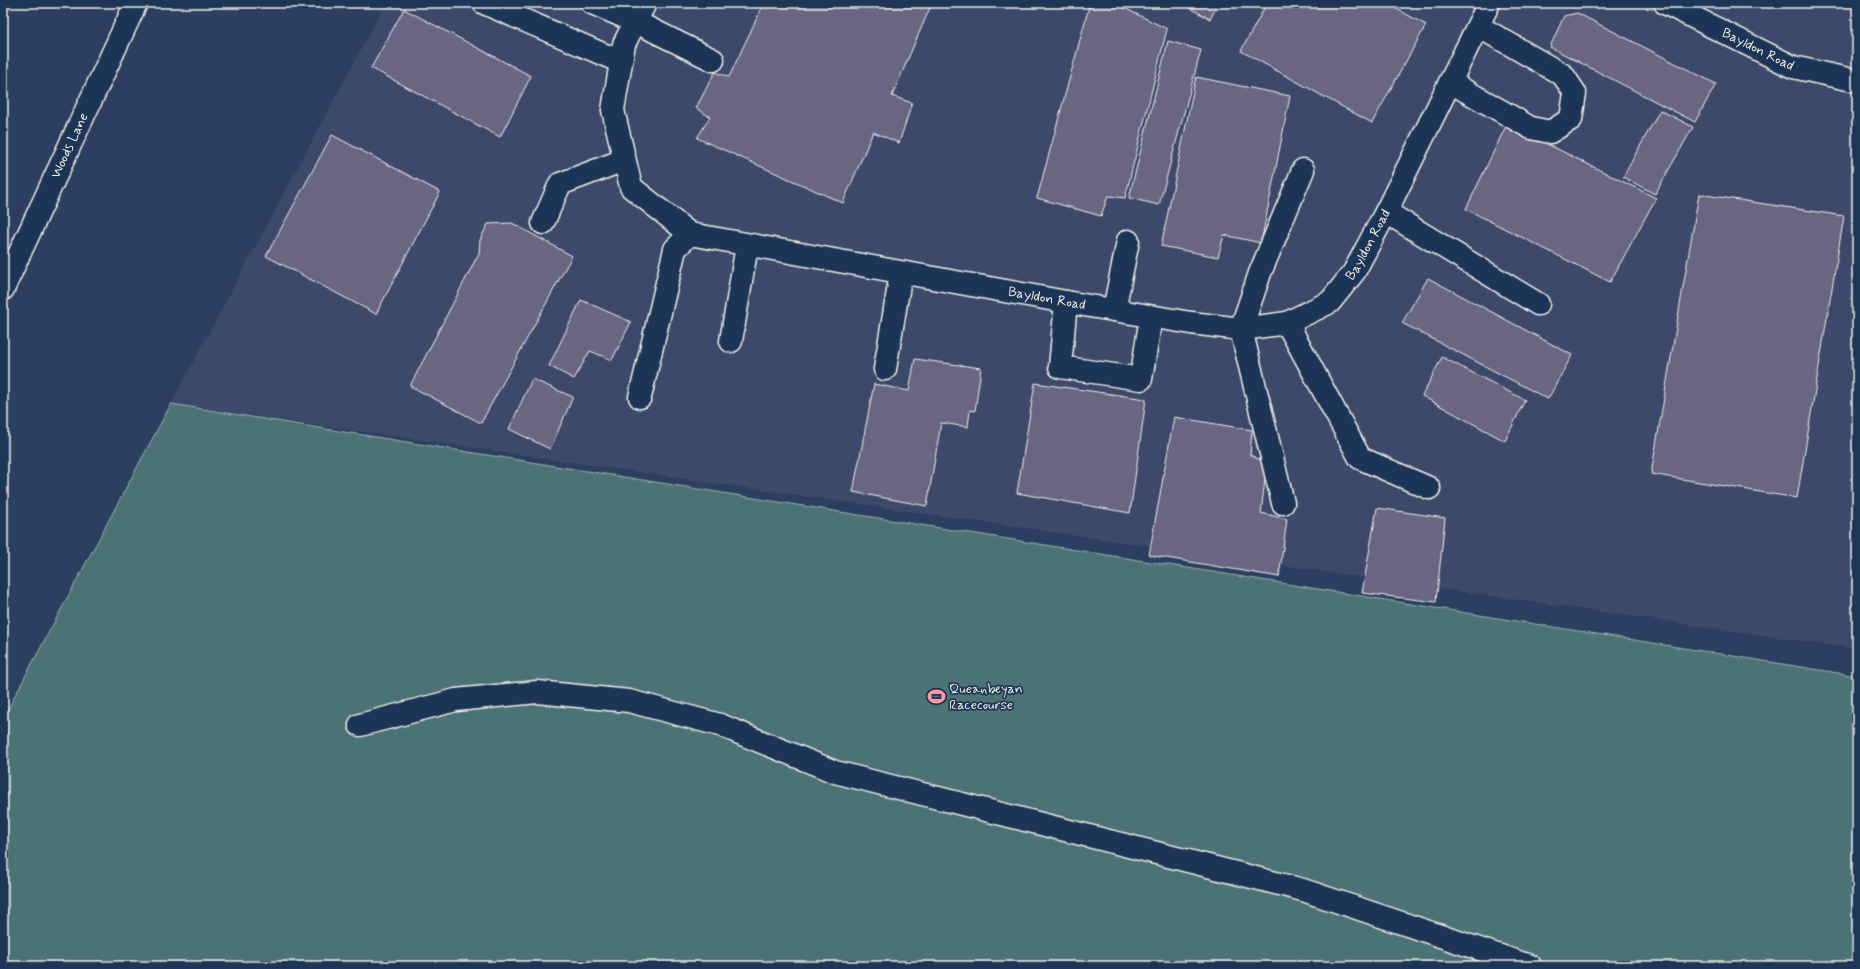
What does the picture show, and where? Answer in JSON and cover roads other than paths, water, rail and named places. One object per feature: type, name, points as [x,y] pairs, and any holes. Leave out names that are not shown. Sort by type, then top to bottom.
[{"type":"street","name":"Woods Lane","points":[[3,289],[136,3]]},
{"type":"street","points":[[484,3],[621,62]]},
{"type":"street","points":[[592,3],[641,12],[713,60]]},
{"type":"street","name":"Bayldon Road","points":[[641,12],[624,44],[613,110],[624,160],[631,187],[690,234],[1151,317],[1241,329],[1288,323],[1330,302],[1354,272],[1386,212],[1489,3]]},
{"type":"street","name":"Bayldon Road","points":[[1665,3],[1793,67],[1857,81]]},
{"type":"street","points":[[1450,82],[1531,128],[1550,132],[1571,119],[1574,93],[1563,75],[1478,26]]},
{"type":"street","points":[[543,223],[560,184],[624,160]]},
{"type":"street","points":[[1283,503],[1241,329],[1260,273],[1304,170]]},
{"type":"street","points":[[1386,212],[1538,304]]},
{"type":"street","points":[[640,397],[675,249],[690,234]]},
{"type":"street","points":[[1114,310],[1128,240]]},
{"type":"street","points":[[731,341],[747,245]]},
{"type":"street","points":[[885,369],[901,273]]},
{"type":"street","points":[[1066,302],[1060,368],[1141,379],[1151,317]]},
{"type":"street","points":[[1288,323],[1360,458],[1429,488]]},
{"type":"street","points":[[360,725],[456,700],[537,692],[629,701],[720,725],[835,772],[1303,890],[1530,966]]},
{"type":"place","name":"Queanbeyan Racecourse","points":[[936,697]]}]
